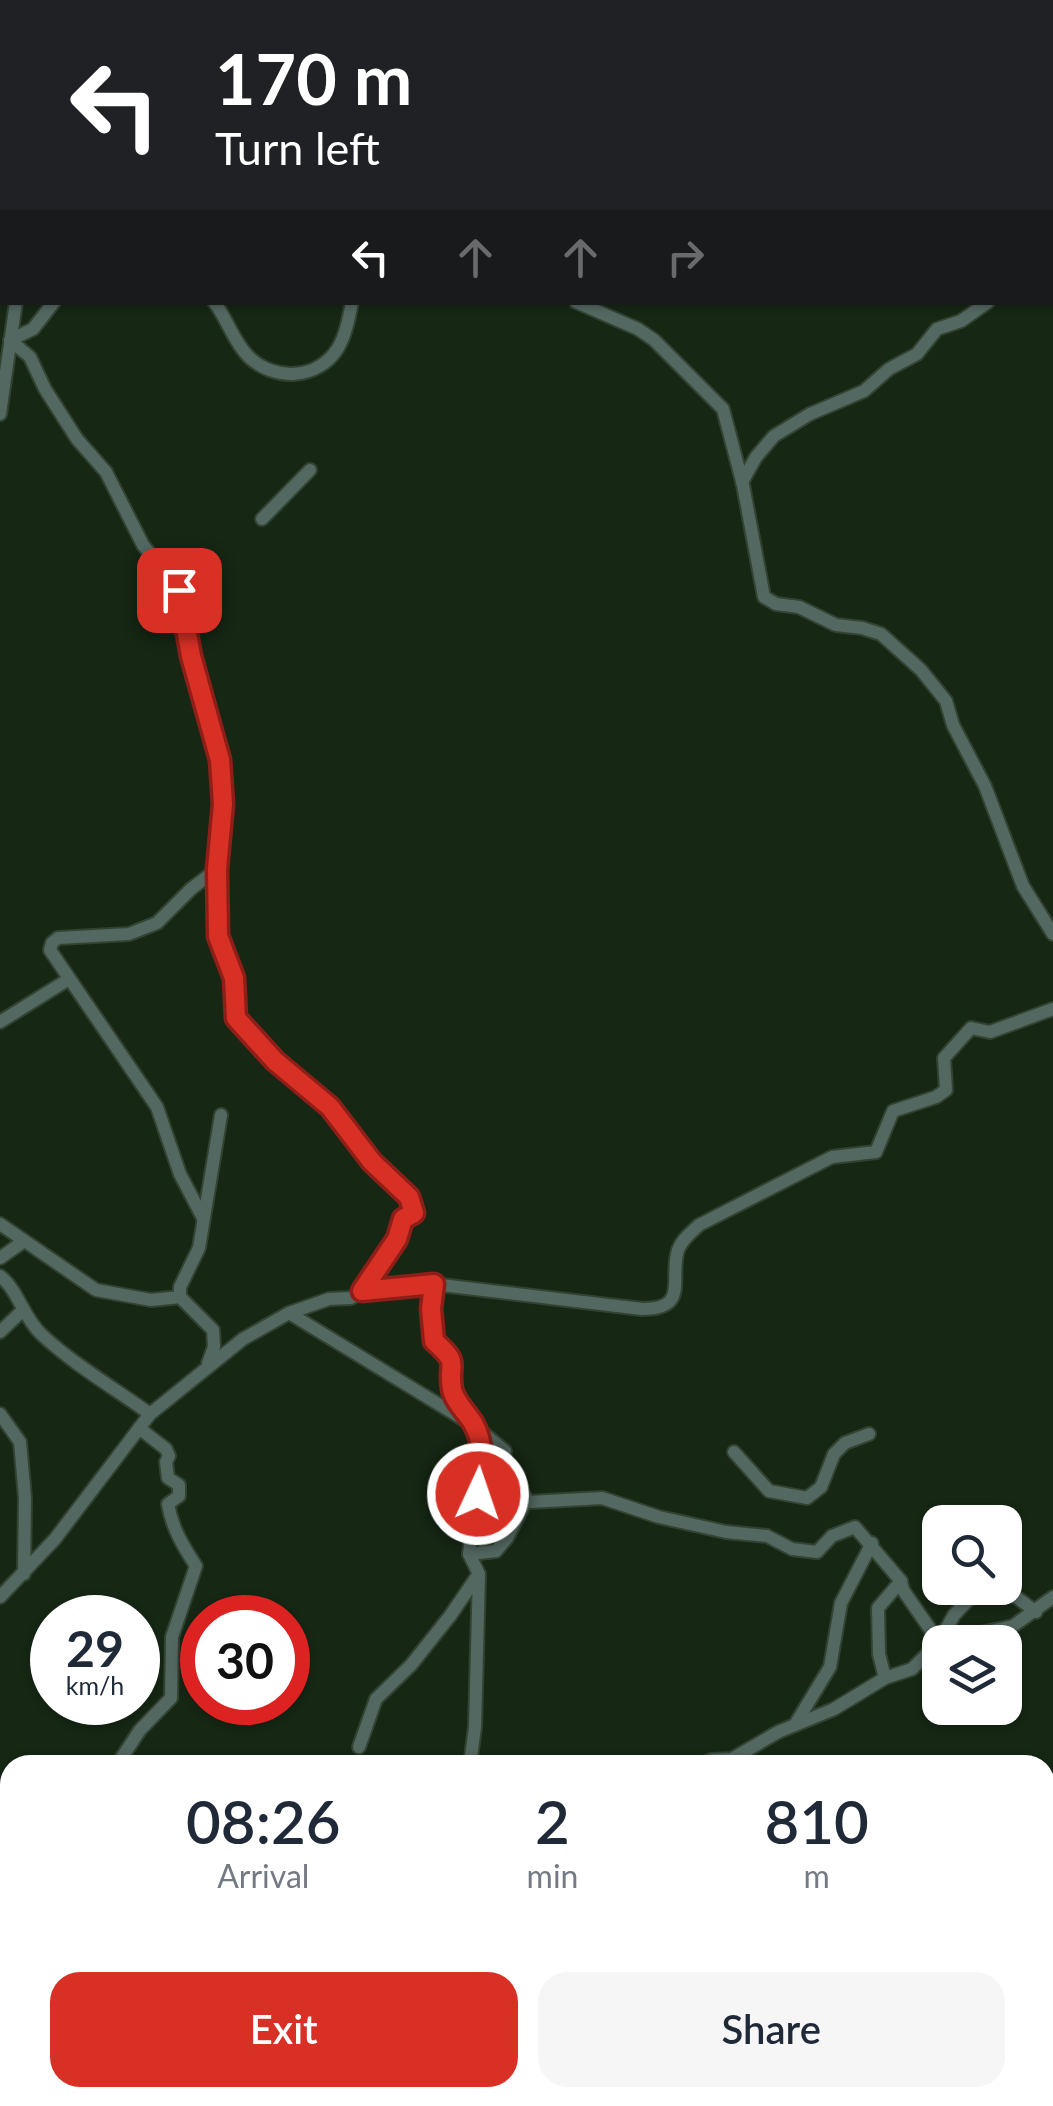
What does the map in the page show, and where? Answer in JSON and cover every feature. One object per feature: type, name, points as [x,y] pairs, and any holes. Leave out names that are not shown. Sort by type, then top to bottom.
[{"type":"street","points":[[0,414],[16,305]]},
{"type":"street","points":[[10,340],[32,330],[52,305]]},
{"type":"street","points":[[216,305],[252,360],[269,370],[294,375],[310,372],[328,360],[339,346],[351,305]]},
{"type":"street","points":[[583,305],[654,340],[724,410],[764,596],[776,604],[799,606],[836,625],[880,634],[928,678],[946,701],[953,725],[985,786],[1023,886],[1053,934]]},
{"type":"street","points":[[742,482],[774,436],[810,414],[864,391],[889,369],[922,350],[937,329],[956,324],[984,305]]},
{"type":"street","points":[[0,1597],[55,1539],[150,1414],[242,1339],[289,1313],[329,1299],[351,1298],[362,1291],[397,1239],[403,1219],[414,1213],[409,1197],[372,1162],[317,1093],[275,1061],[236,1018],[234,978],[218,936],[217,869],[223,804],[220,760],[191,656],[179,590],[143,544],[116,488],[77,440],[44,390],[30,356],[10,340]]},
{"type":"street","points":[[262,519],[310,470]]},
{"type":"street","points":[[203,1218],[180,1174],[157,1107],[50,950],[58,938],[129,934],[157,924],[191,888],[217,869]]},
{"type":"street","points":[[0,1022],[69,979]]},
{"type":"street","points":[[362,1291],[434,1284],[642,1309],[665,1306],[674,1296],[677,1284],[677,1252],[699,1225],[832,1157],[876,1152],[893,1111],[946,1090],[944,1058],[971,1028],[990,1032],[1053,1009]]},
{"type":"street","points":[[207,1365],[214,1348],[213,1330],[180,1297],[180,1287],[199,1248],[221,1115]]},
{"type":"street","points":[[0,1224],[96,1290],[151,1300],[180,1297]]},
{"type":"street","points":[[0,1258],[24,1241]]},
{"type":"street","points":[[0,1276],[12,1289],[22,1310],[52,1343],[150,1414]]},
{"type":"street","points":[[434,1284],[434,1341],[454,1365],[452,1392],[476,1427],[482,1464],[469,1554],[479,1574],[476,1727],[472,1755]]},
{"type":"street","points":[[0,1332],[22,1310]]},
{"type":"street","points":[[289,1313],[476,1427],[506,1452],[502,1467],[526,1500]]},
{"type":"street","points":[[0,1414],[20,1442],[25,1498],[24,1574]]},
{"type":"street","points":[[124,1755],[140,1730],[171,1698],[172,1637],[196,1566],[171,1519],[168,1504],[180,1496],[179,1485],[168,1478],[169,1456],[140,1428]]},
{"type":"street","points":[[734,1452],[769,1492],[807,1498],[821,1487],[834,1454],[845,1443],[869,1434]]},
{"type":"street","points":[[526,1500],[602,1498],[659,1517],[726,1532],[766,1536],[797,1551],[818,1552],[832,1536],[856,1527],[901,1581],[927,1625]]},
{"type":"street","points":[[469,1554],[496,1551],[526,1500]]},
{"type":"street","points":[[795,1725],[830,1666],[841,1602],[872,1544]]},
{"type":"street","points":[[359,1746],[376,1699],[410,1665],[479,1574]]},
{"type":"street","points":[[884,1678],[878,1608],[901,1581]]},
{"type":"street","points":[[948,1625],[972,1595],[981,1592],[1015,1596],[1036,1612]]},
{"type":"street","points":[[1011,1625],[1053,1598]]},
{"type":"street","points":[[739,1755],[834,1709],[884,1678],[912,1669],[922,1659]]},
{"type":"route","points":[[179,590],[191,656],[220,760],[223,804],[217,869],[218,936],[234,978],[236,1018],[275,1061],[317,1093],[372,1162],[409,1197],[414,1213],[403,1219],[397,1239],[362,1291],[434,1284],[434,1341],[454,1365],[452,1392],[476,1427],[480,1443],[478,1494]]}]
